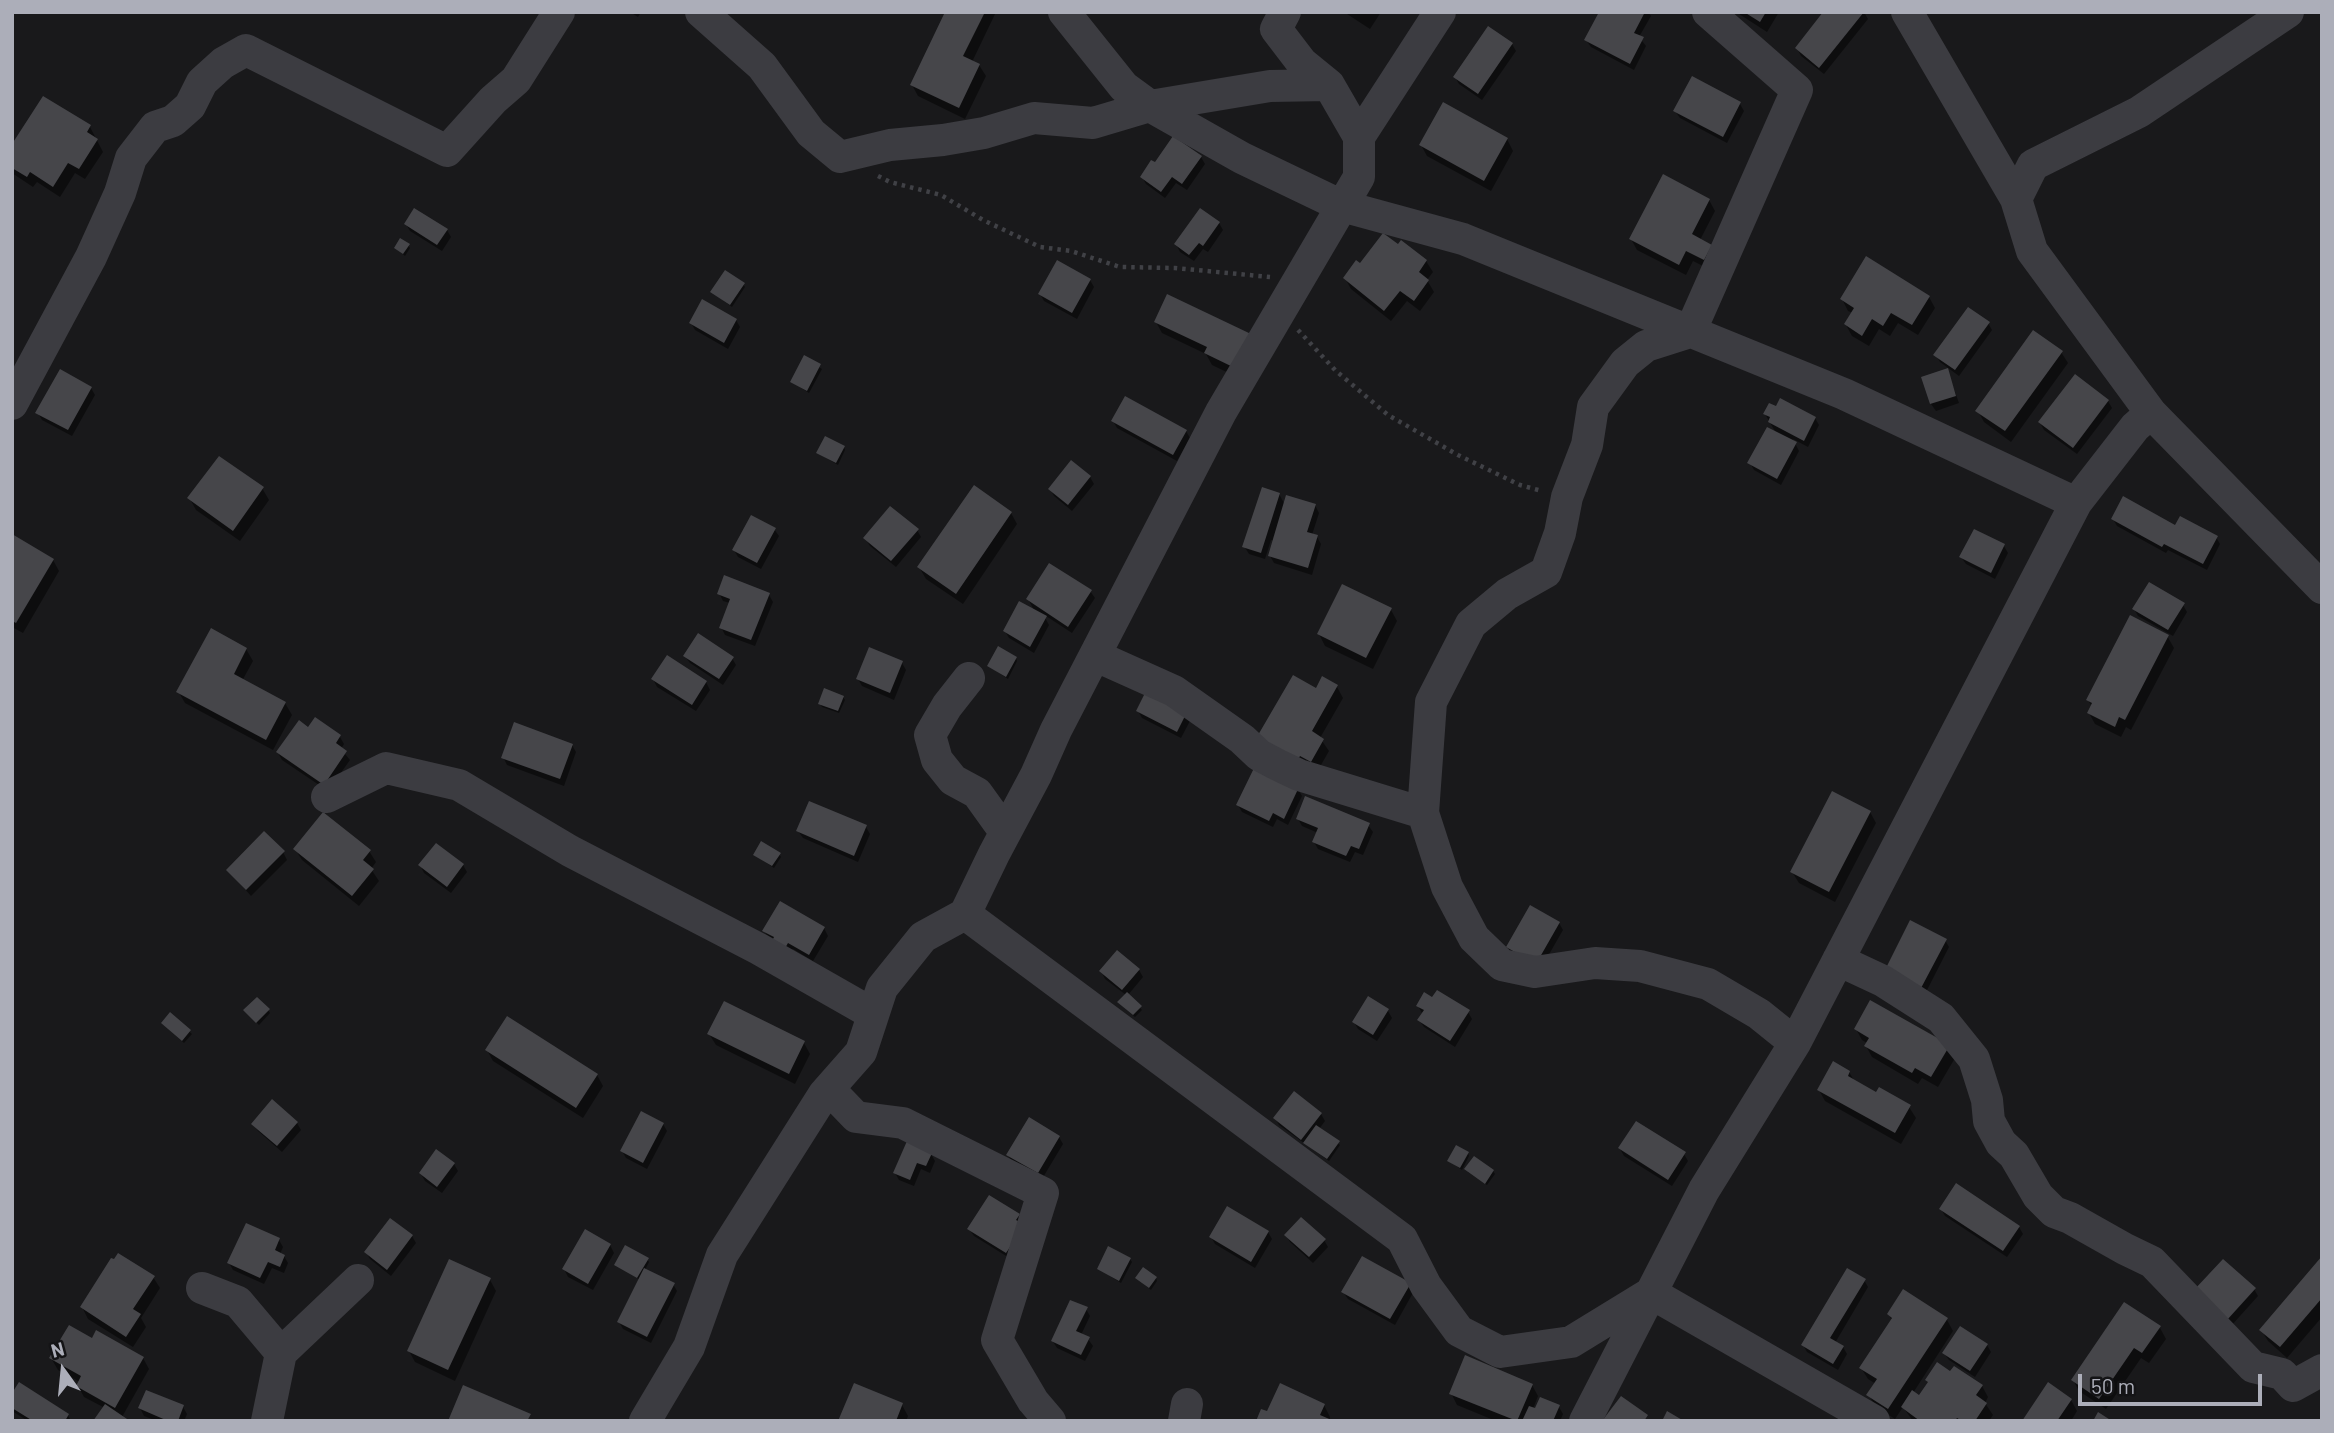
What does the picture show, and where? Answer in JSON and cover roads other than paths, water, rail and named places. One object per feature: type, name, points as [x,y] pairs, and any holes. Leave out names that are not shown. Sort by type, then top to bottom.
[{"type":"street","points":[[12,404],[91,257],[120,193],[131,158],[155,127],[173,121],[190,106],[202,82],[223,63],[246,50],[447,151],[493,100],[516,80],[559,12]]},
{"type":"street","points":[[701,12],[762,66],[811,133],[840,157],[890,145],[984,133],[1034,118],[1093,123],[1150,106],[1270,86],[1329,85]]},
{"type":"street","points":[[1064,12],[1124,87],[1150,106],[1242,158],[1342,206],[1463,239],[1844,394],[2077,503]]},
{"type":"street","points":[[645,1421],[690,1348],[722,1255],[829,1089],[861,1052],[882,988],[923,937],[965,914],[1221,412],[1359,177],[1359,137],[1329,85],[1303,63],[1276,29],[1285,12]]},
{"type":"street","points":[[1359,137],[1440,12]]},
{"type":"street","points":[[1708,12],[1797,90],[1690,331],[1646,346],[1625,363],[1593,407],[1587,445],[1567,497],[1560,533],[1546,572],[1507,594],[1471,624],[1431,702],[1423,813],[1447,887],[1474,938],[1502,965],[1535,972],[1595,963],[1640,965],[1708,984],[1759,1014],[1795,1043]]},
{"type":"street","points":[[1907,12],[2015,199],[2032,250],[2151,413],[2322,588]]},
{"type":"street","points":[[2015,199],[2034,165],[2139,112],[2288,12]]},
{"type":"street","points":[[1585,1421],[1704,1190],[1795,1043],[2077,503],[2135,427],[2151,413]]},
{"type":"street","points":[[1096,656],[1174,691],[1242,738],[1259,755],[1278,765],[1299,775],[1423,813]]},
{"type":"street","points":[[969,678],[947,706],[930,736],[937,760],[953,780],[977,793],[1005,832]]},
{"type":"street","points":[[327,797],[386,768],[460,785],[570,851],[759,949],[873,1014]]},
{"type":"street","points":[[965,914],[1402,1239],[1426,1286],[1459,1331],[1500,1352],[1572,1342],[1651,1293]]},
{"type":"street","points":[[1838,960],[1883,981],[1941,1018],[1974,1059],[1987,1100],[1990,1121],[2001,1143],[2014,1155],[2038,1196],[2054,1212],[2070,1217],[2152,1262],[2253,1367],[2282,1374],[2293,1386],[2322,1370]]},
{"type":"street","points":[[829,1089],[856,1117],[903,1123],[1043,1193],[997,1340],[1033,1401],[1050,1421]]},
{"type":"street","points":[[267,1421],[281,1353],[358,1280]]},
{"type":"street","points":[[202,1288],[239,1302],[281,1353]]},
{"type":"street","points":[[1651,1293],[1874,1421]]}]
